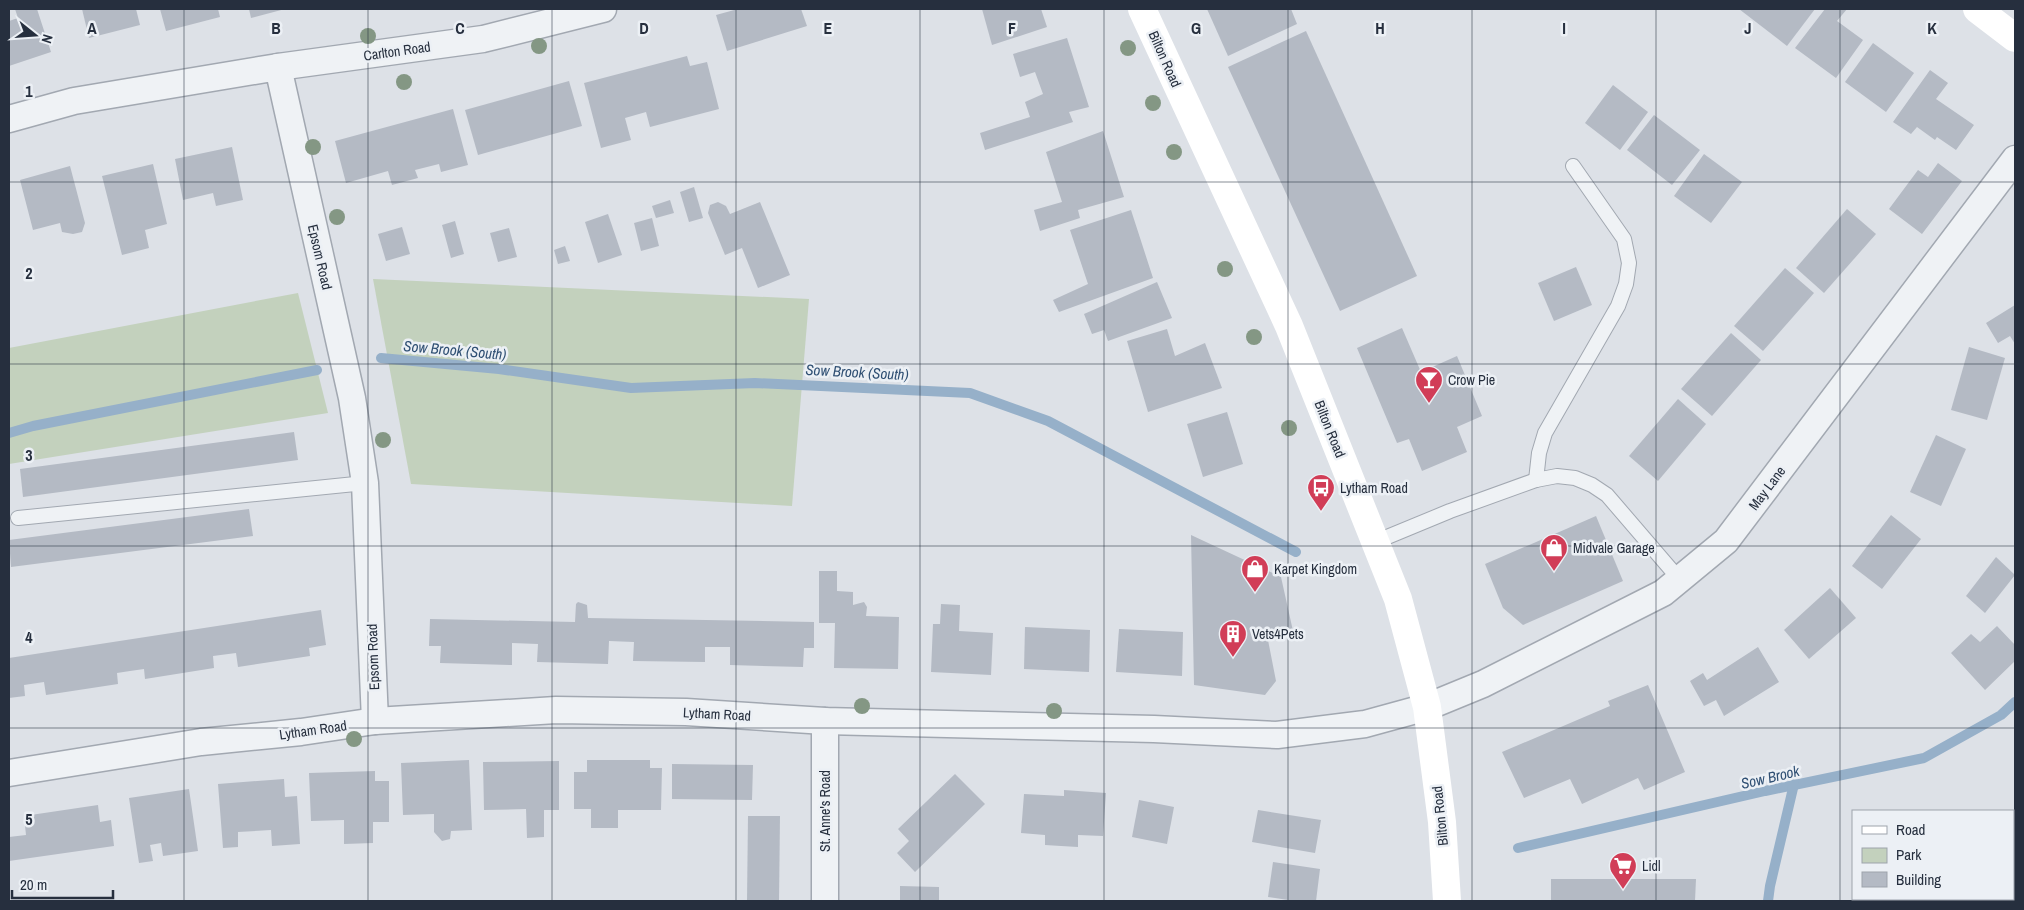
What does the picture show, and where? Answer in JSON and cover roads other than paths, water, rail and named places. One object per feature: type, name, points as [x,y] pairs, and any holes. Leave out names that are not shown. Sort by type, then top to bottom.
[{"type":"main road","name":"Bilton Road","points":[[1142,9],[1289,326],[1398,599],[1427,707],[1442,822],[1447,901]]},
{"type":"main road","points":[[1977,9],[2015,38]]},
{"type":"street","name":"Carlton Road","points":[[278,67],[483,39],[603,9]]},
{"type":"street","points":[[9,119],[74,101],[278,67]]},
{"type":"street","name":"Epsom Road","points":[[278,67],[352,398],[365,483],[375,721]]},
{"type":"street","name":"May Lane","points":[[1427,707],[1483,684],[1511,668],[1663,593],[1726,541],[2015,159]]},
{"type":"street","name":"Lytham Road","points":[[9,773],[200,742],[301,732],[375,721],[556,710],[686,712],[825,721],[1154,729],[1277,735],[1365,724],[1427,707]]},
{"type":"street","name":"St. Anne's Road","points":[[825,721],[825,901]]},
{"type":"lane","points":[[1536,480],[1539,453],[1545,434],[1618,306],[1626,284],[1629,263],[1624,239],[1573,166]]},
{"type":"lane","points":[[1375,542],[1450,511],[1536,480],[1557,476],[1575,478],[1592,485],[1606,495],[1680,580]]},
{"type":"lane","points":[[18,518],[365,483]]},
{"type":"waterway","name":"Sow Brook (South)","points":[[381,358],[499,369],[631,388],[755,383],[970,393],[1048,421],[1296,552]]},
{"type":"waterway","name":"Sow Brook (South)","points":[[9,433],[33,426],[317,370]]},
{"type":"waterway","name":"Sow Brook","points":[[1518,848],[1765,791],[1924,758],[2001,715],[2015,702]]},
{"type":"waterway","points":[[1768,901],[1794,784]]},
{"type":"place","name":"Crow Pie","points":[[1429,404]]},
{"type":"place","name":"Lytham Road","points":[[1321,512]]},
{"type":"place","name":"Midvale Garage","points":[[1554,572]]},
{"type":"place","name":"Karpet Kingdom","points":[[1255,593]]},
{"type":"place","name":"Vets4Pets","points":[[1233,658]]},
{"type":"place","name":"Lidl","points":[[1623,890]]}]
